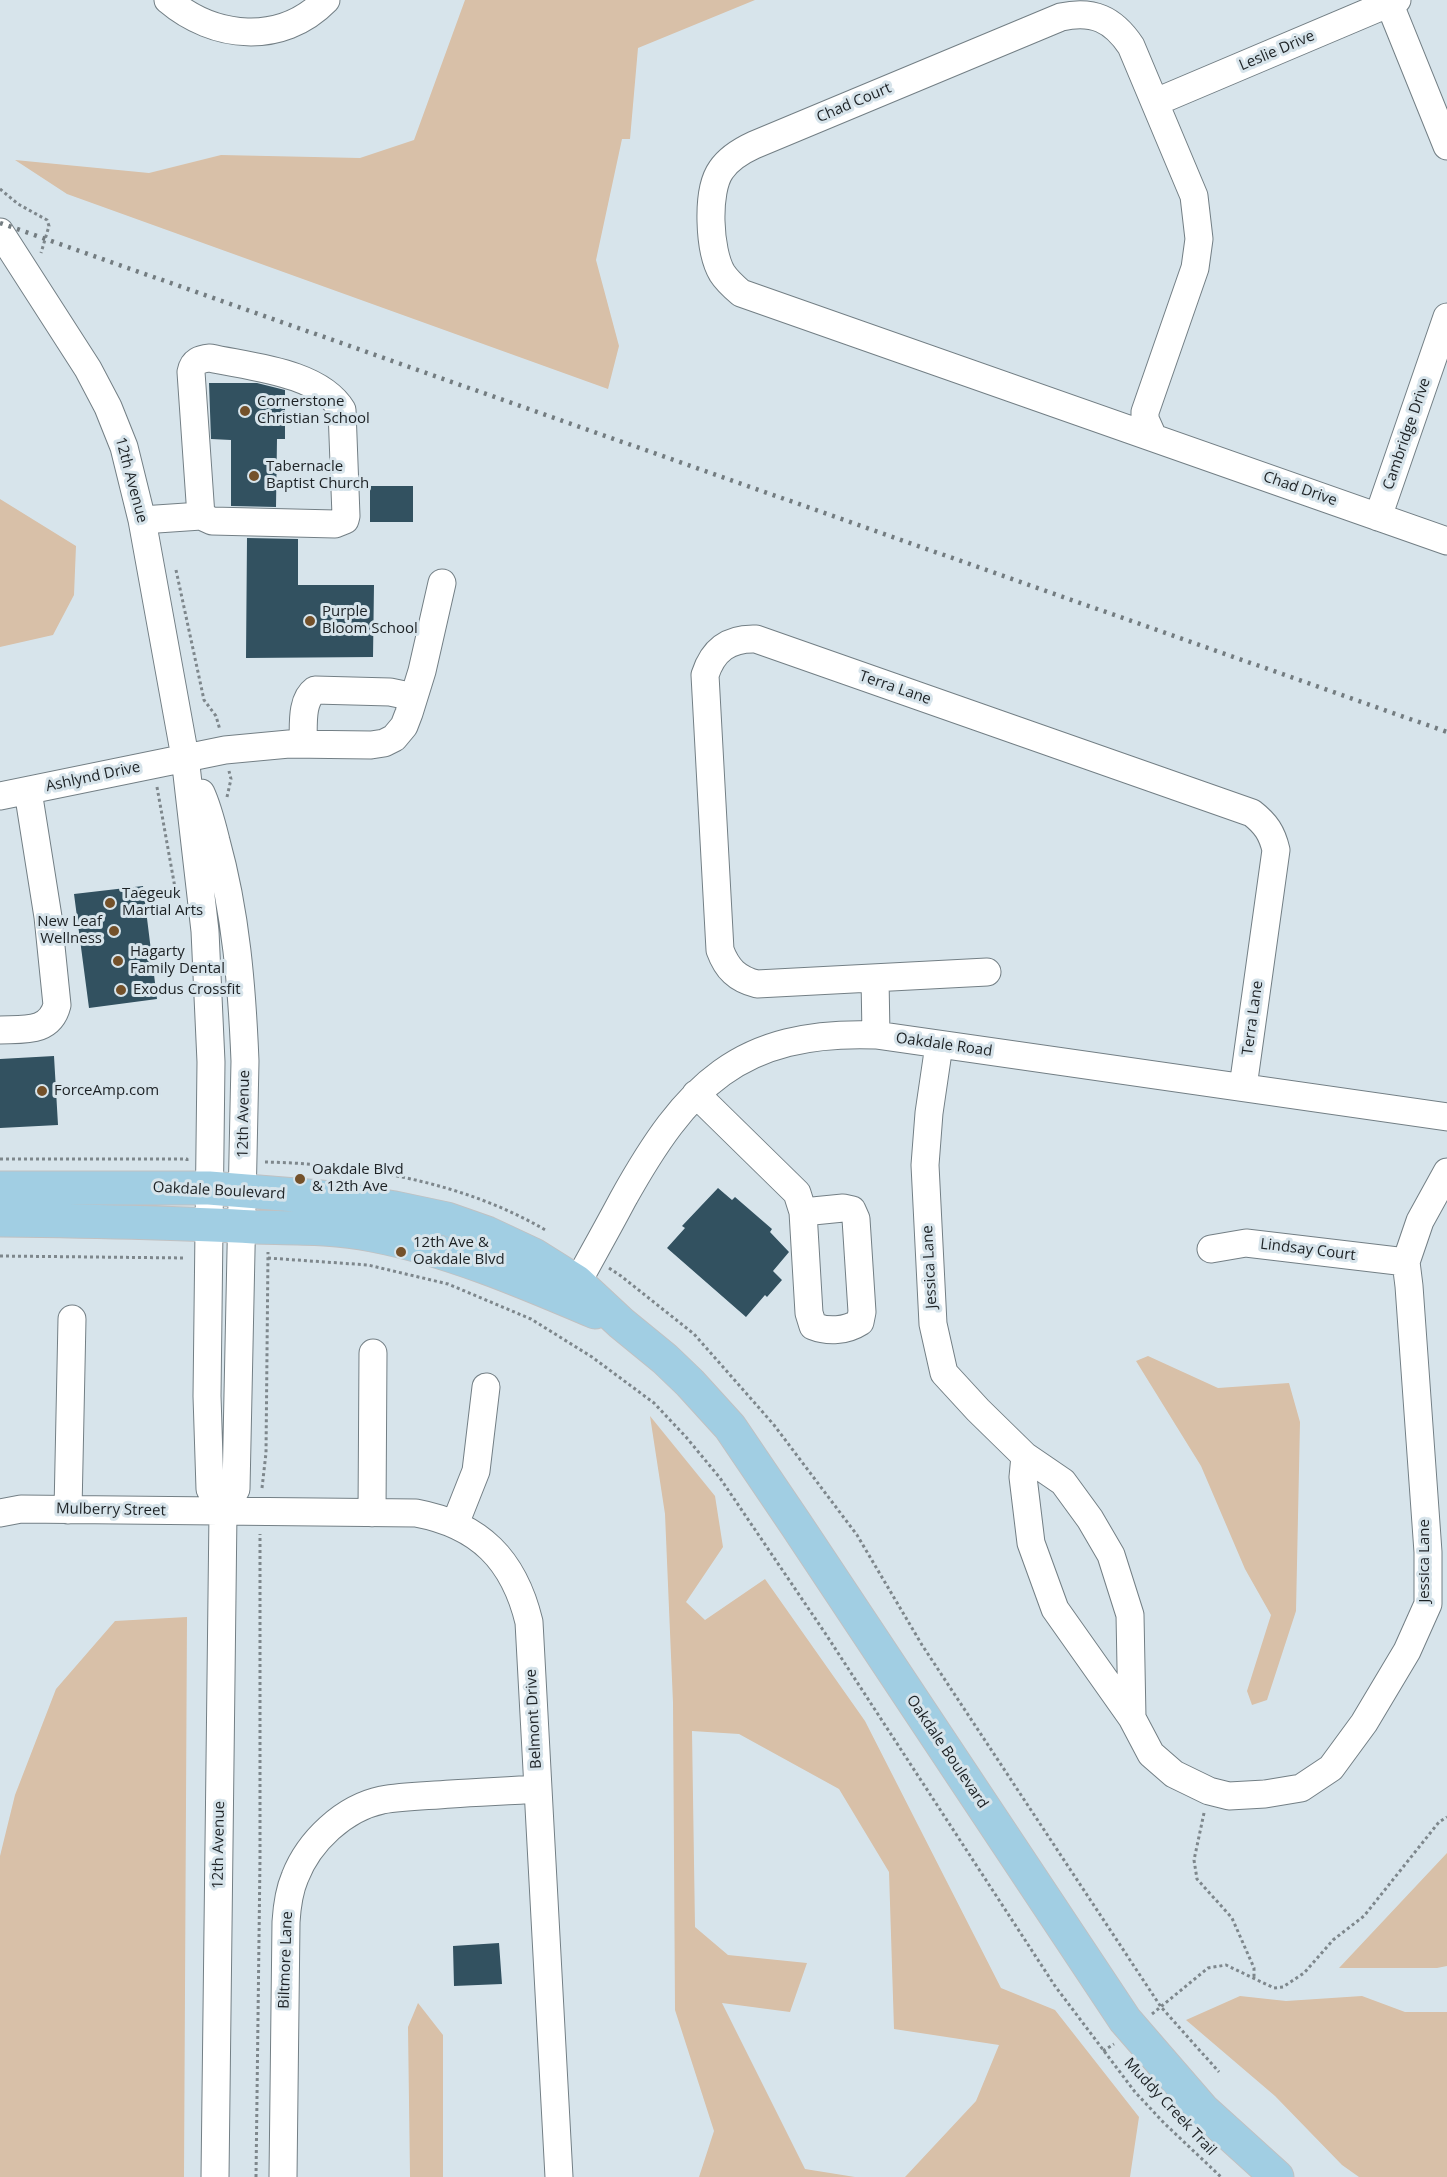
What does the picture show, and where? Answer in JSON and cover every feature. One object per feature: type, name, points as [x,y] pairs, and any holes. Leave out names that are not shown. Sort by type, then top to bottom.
[{"type":"main road","name":"Oakdale Boulevard","points":[[0,1188],[202,1166],[333,1198],[447,1219],[487,1233],[579,1280],[621,1323],[690,1383],[746,1448],[766,1482],[1125,2020],[1203,2110],[1277,2177]]},
{"type":"main road","name":"Oakdale Boulevard","points":[[0,1220],[162,1222],[357,1233],[407,1242],[491,1269],[579,1280]]},
{"type":"street","points":[[168,0],[197,21],[226,30],[249,32],[273,30],[291,23],[304,17],[326,0]]},
{"type":"street","points":[[1392,1],[1447,146]]},
{"type":"street","name":"Leslie Drive","points":[[1156,102],[1392,1]]},
{"type":"street","name":"Chad Court","points":[[1085,14],[1115,26],[1131,46],[1194,196],[1199,239],[1195,268],[1144,412],[1153,437],[741,293],[730,284],[714,252],[711,200],[721,170],[740,152],[1061,17],[1085,14]]},
{"type":"street","name":"12th Avenue","points":[[0,232],[88,369],[108,407],[124,447],[142,520],[185,757],[205,931],[211,1062],[202,1166],[208,1225],[207,1396],[210,1489],[223,1512]]},
{"type":"street","name":"Cambridge Drive","points":[[1378,517],[1447,317]]},
{"type":"street","points":[[142,520],[201,516],[212,521],[335,524],[345,520],[342,410],[337,401],[301,378],[210,358],[196,361],[192,365],[191,372],[201,516]]},
{"type":"street","name":"Chad Drive","points":[[1153,437],[1447,541]]},
{"type":"street","name":"Ashlynd Drive","points":[[0,796],[225,750],[303,744],[371,745],[384,743],[394,738],[404,726],[414,697],[442,583]]},
{"type":"street","name":"Terra Lane","points":[[987,972],[757,984],[745,981],[734,974],[725,963],[720,950],[705,675],[717,651],[729,642],[743,638],[756,639],[1252,813],[1265,823],[1273,836],[1276,850],[1243,1087]]},
{"type":"street","points":[[303,744],[305,703],[309,694],[315,690],[390,692],[414,697]]},
{"type":"street","name":"12th Avenue","points":[[185,757],[205,802],[222,860],[232,914],[243,1005],[245,1061],[236,1489],[223,1512],[215,2177]]},
{"type":"street","points":[[0,1030],[31,1029],[46,1024],[55,1015],[57,1005],[48,917],[28,791]]},
{"type":"street","points":[[875,978],[876,1035]]},
{"type":"street","name":"Oakdale Road","points":[[579,1280],[645,1161],[666,1129],[696,1094],[726,1070],[750,1056],[777,1045],[811,1037],[846,1034],[876,1035],[1447,1117]]},
{"type":"street","name":"Jessica Lane","points":[[939,1045],[929,1113],[925,1165],[933,1324],[944,1373],[1025,1456],[1063,1482],[1090,1519],[1111,1555],[1130,1615],[1132,1718]]},
{"type":"street","points":[[696,1094],[797,1193],[803,1212]]},
{"type":"street","name":"Jessica Lane","points":[[1025,1456],[1023,1477],[1031,1543],[1055,1609],[1132,1718],[1151,1754],[1174,1774],[1209,1791],[1229,1796],[1265,1794],[1301,1788],[1331,1768],[1364,1723],[1407,1651],[1428,1604],[1428,1552],[1406,1262],[1420,1221],[1447,1172]]},
{"type":"street","name":"Lindsay Court","points":[[1211,1249],[1246,1243],[1406,1262]]},
{"type":"street","points":[[68,1509],[72,1319]]},
{"type":"street","points":[[372,1513],[373,1353]]},
{"type":"street","points":[[455,1524],[476,1472],[486,1387]]},
{"type":"street","name":"Mulberry Street","points":[[0,1513],[21,1509],[223,1512]]},
{"type":"street","name":"Belmont Drive","points":[[223,1512],[416,1513],[438,1517],[483,1540],[513,1576],[523,1598],[529,1622],[559,2177]]},
{"type":"street","name":"Biltmore Lane","points":[[283,2177],[286,1922],[292,1884],[306,1855],[318,1839],[334,1824],[354,1811],[379,1801],[406,1797],[538,1789]]},
{"type":"path","points":[[0,189],[3,192]]},
{"type":"path","points":[[153,764],[177,900]]},
{"type":"path","points":[[243,1176],[300,1163],[408,1178],[492,1203],[550,1233]]},
{"type":"path","points":[[0,1256],[208,1258]]},
{"type":"path","name":"Muddy Creek Trail","points":[[241,1258],[368,1265],[448,1284],[531,1319],[592,1357],[654,1403],[720,1478],[825,1633],[1055,1986],[1136,2092],[1164,2123],[1221,2177]]},
{"type":"path","points":[[256,2177],[260,1859],[260,1512],[266,1453],[268,1258]]},
{"type":"path","points":[[579,1280],[621,1276],[694,1334],[774,1425],[857,1535],[922,1645],[1161,2007],[1219,2072]]},
{"type":"path","points":[[1209,1791],[1194,1860],[1197,1879],[1232,1918],[1254,1968],[1254,1978]]},
{"type":"path","points":[[1161,2007],[1208,1968],[1226,1965],[1274,1988],[1283,1987],[1304,1973],[1333,1940],[1364,1916],[1438,1822],[1447,1817]]},
{"type":"shaded area","points":[[465,0],[755,0],[638,48],[630,139],[622,139],[596,260],[619,346],[608,389],[67,194],[15,160],[149,173],[221,155],[360,158],[414,140]]},
{"type":"shaded area","points":[[0,499],[76,546],[74,595],[53,635],[0,647]]},
{"type":"shaded area","points":[[1148,1356],[1218,1388],[1289,1383],[1300,1422],[1296,1611],[1267,1700],[1252,1705],[1247,1691],[1271,1615],[1245,1569],[1201,1466],[1136,1361]]},
{"type":"shaded area","points":[[650,1416],[715,1496],[723,1547],[686,1602],[705,1620],[765,1579],[865,1721],[1001,1988],[1055,2010],[1139,2117],[1130,2177],[905,2177],[976,2101],[999,2045],[894,2029],[889,1872],[839,1789],[739,1734],[692,1731],[695,1927],[728,1955],[807,1963],[790,2012],[722,2003],[805,2169],[855,2177],[699,2177],[714,2131],[675,2010],[673,1703],[665,1514]]},
{"type":"shaded area","points":[[187,1617],[184,2177],[0,2177],[0,1856],[15,1795],[56,1689],[115,1621]]},
{"type":"shaded area","points":[[1447,1853],[1447,1966],[1437,1968],[1339,1968]]},
{"type":"shaded area","points":[[1240,1996],[1286,2001],[1362,1996],[1405,2012],[1447,2012],[1447,2177],[1359,2177],[1342,2165],[1275,2096],[1186,2020]]},
{"type":"shaded area","points":[[418,2003],[443,2035],[443,2177],[410,2177],[408,2027]]},
{"type":"building","name":"Tabernacle Baptist Church","points":[[209,383],[257,383],[285,390],[285,439],[277,439],[276,507],[231,506],[231,440],[211,439]]},
{"type":"building","points":[[370,486],[413,486],[413,522],[370,522]]},
{"type":"building","name":"Purple Bloom School","points":[[247,538],[298,539],[298,585],[374,585],[373,657],[246,658]]},
{"type":"building","points":[[143,886],[157,999],[89,1008],[74,894]]},
{"type":"building","points":[[54,1056],[58,1125],[0,1128],[0,1059]]},
{"type":"building","points":[[718,1188],[732,1200],[735,1197],[772,1229],[770,1232],[789,1252],[773,1271],[782,1280],[746,1317],[667,1248],[685,1228],[682,1226]]},
{"type":"building","points":[[499,1943],[502,1984],[454,1986],[453,1946]]},
{"type":"railway","points":[[0,223],[1447,732]]},
{"type":"place","name":"Cornerstone Christian School","points":[[245,411]]},
{"type":"place","name":"Tabernacle Baptist Church","points":[[254,476]]},
{"type":"place","name":"Purple Bloom School","points":[[310,621]]},
{"type":"place","name":"Taegeuk Martial Arts","points":[[110,903]]},
{"type":"place","name":"New Leaf Wellness","points":[[114,931]]},
{"type":"place","name":"Hagarty Family Dental","points":[[118,961]]},
{"type":"place","name":"Exodus Crossfit","points":[[121,990]]},
{"type":"place","name":"ForceAmp.com","points":[[42,1091]]},
{"type":"place","name":"Oakdale Blvd & 12th Ave","points":[[300,1179]]},
{"type":"place","name":"12th Ave & Oakdale Blvd","points":[[401,1252]]}]
